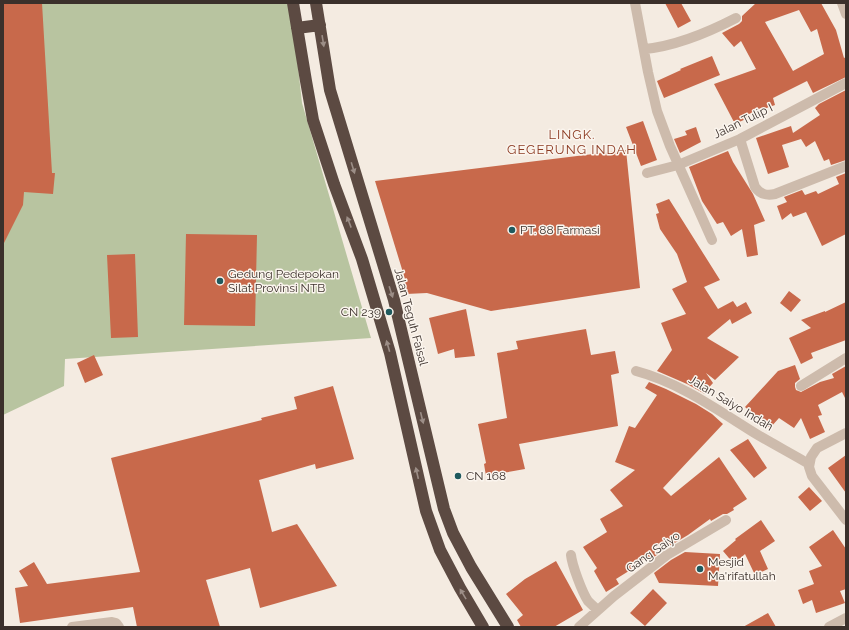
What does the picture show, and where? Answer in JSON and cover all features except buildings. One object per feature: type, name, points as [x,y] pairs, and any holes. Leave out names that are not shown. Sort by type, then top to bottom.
[{"type":"highway","points":[[293,3],[296,28],[313,120],[334,184],[362,259],[390,353],[426,511],[440,550],[483,627]]},
{"type":"highway","name":"Jalan Teguh Faisal","points":[[316,3],[330,90],[394,300],[444,509],[453,533],[467,560],[508,627]]},
{"type":"highway","points":[[296,28],[320,25]]},
{"type":"street","points":[[635,3],[657,111],[678,165],[712,240]]},
{"type":"street","points":[[842,3],[846,14]]},
{"type":"street","points":[[645,49],[661,48],[683,41],[736,18]]},
{"type":"street","name":"Jalan Tulip I","points":[[646,173],[678,165],[740,138],[846,84]]},
{"type":"street","points":[[740,138],[755,187],[758,191],[764,194],[774,194],[846,166]]},
{"type":"street","points":[[801,386],[846,358]]},
{"type":"street","name":"Jalan Saiyo Indah","points":[[636,371],[652,375],[684,389],[809,464]]},
{"type":"street","points":[[846,433],[817,448],[813,453],[809,464],[812,476],[846,519]]},
{"type":"street","name":"Gang Saiyo","points":[[598,610],[667,555],[726,520]]},
{"type":"street","points":[[571,554],[572,562],[585,595],[589,602],[598,610],[579,627]]},
{"type":"street","points":[[829,627],[846,618]]},
{"type":"street","points":[[72,627],[112,622],[116,623],[119,627]]},
{"type":"green space","points":[[3,3],[291,3],[302,103],[371,338],[65,359],[64,386],[3,415]]},
{"type":"place","name":"PT. 88 Farmasi","points":[[512,230]]},
{"type":"place","name":"Gedung Pedepokan Silat Provinsi NTB","points":[[220,281]]},
{"type":"place","name":"CN 239","points":[[389,312]]},
{"type":"place","name":"CN 168","points":[[458,476]]},
{"type":"place","name":"Mesjid Ma'rifatullah","points":[[700,569]]},
{"type":"district","name":"LINGK. GEGERUNG INDAH","points":[[572,142]]}]
